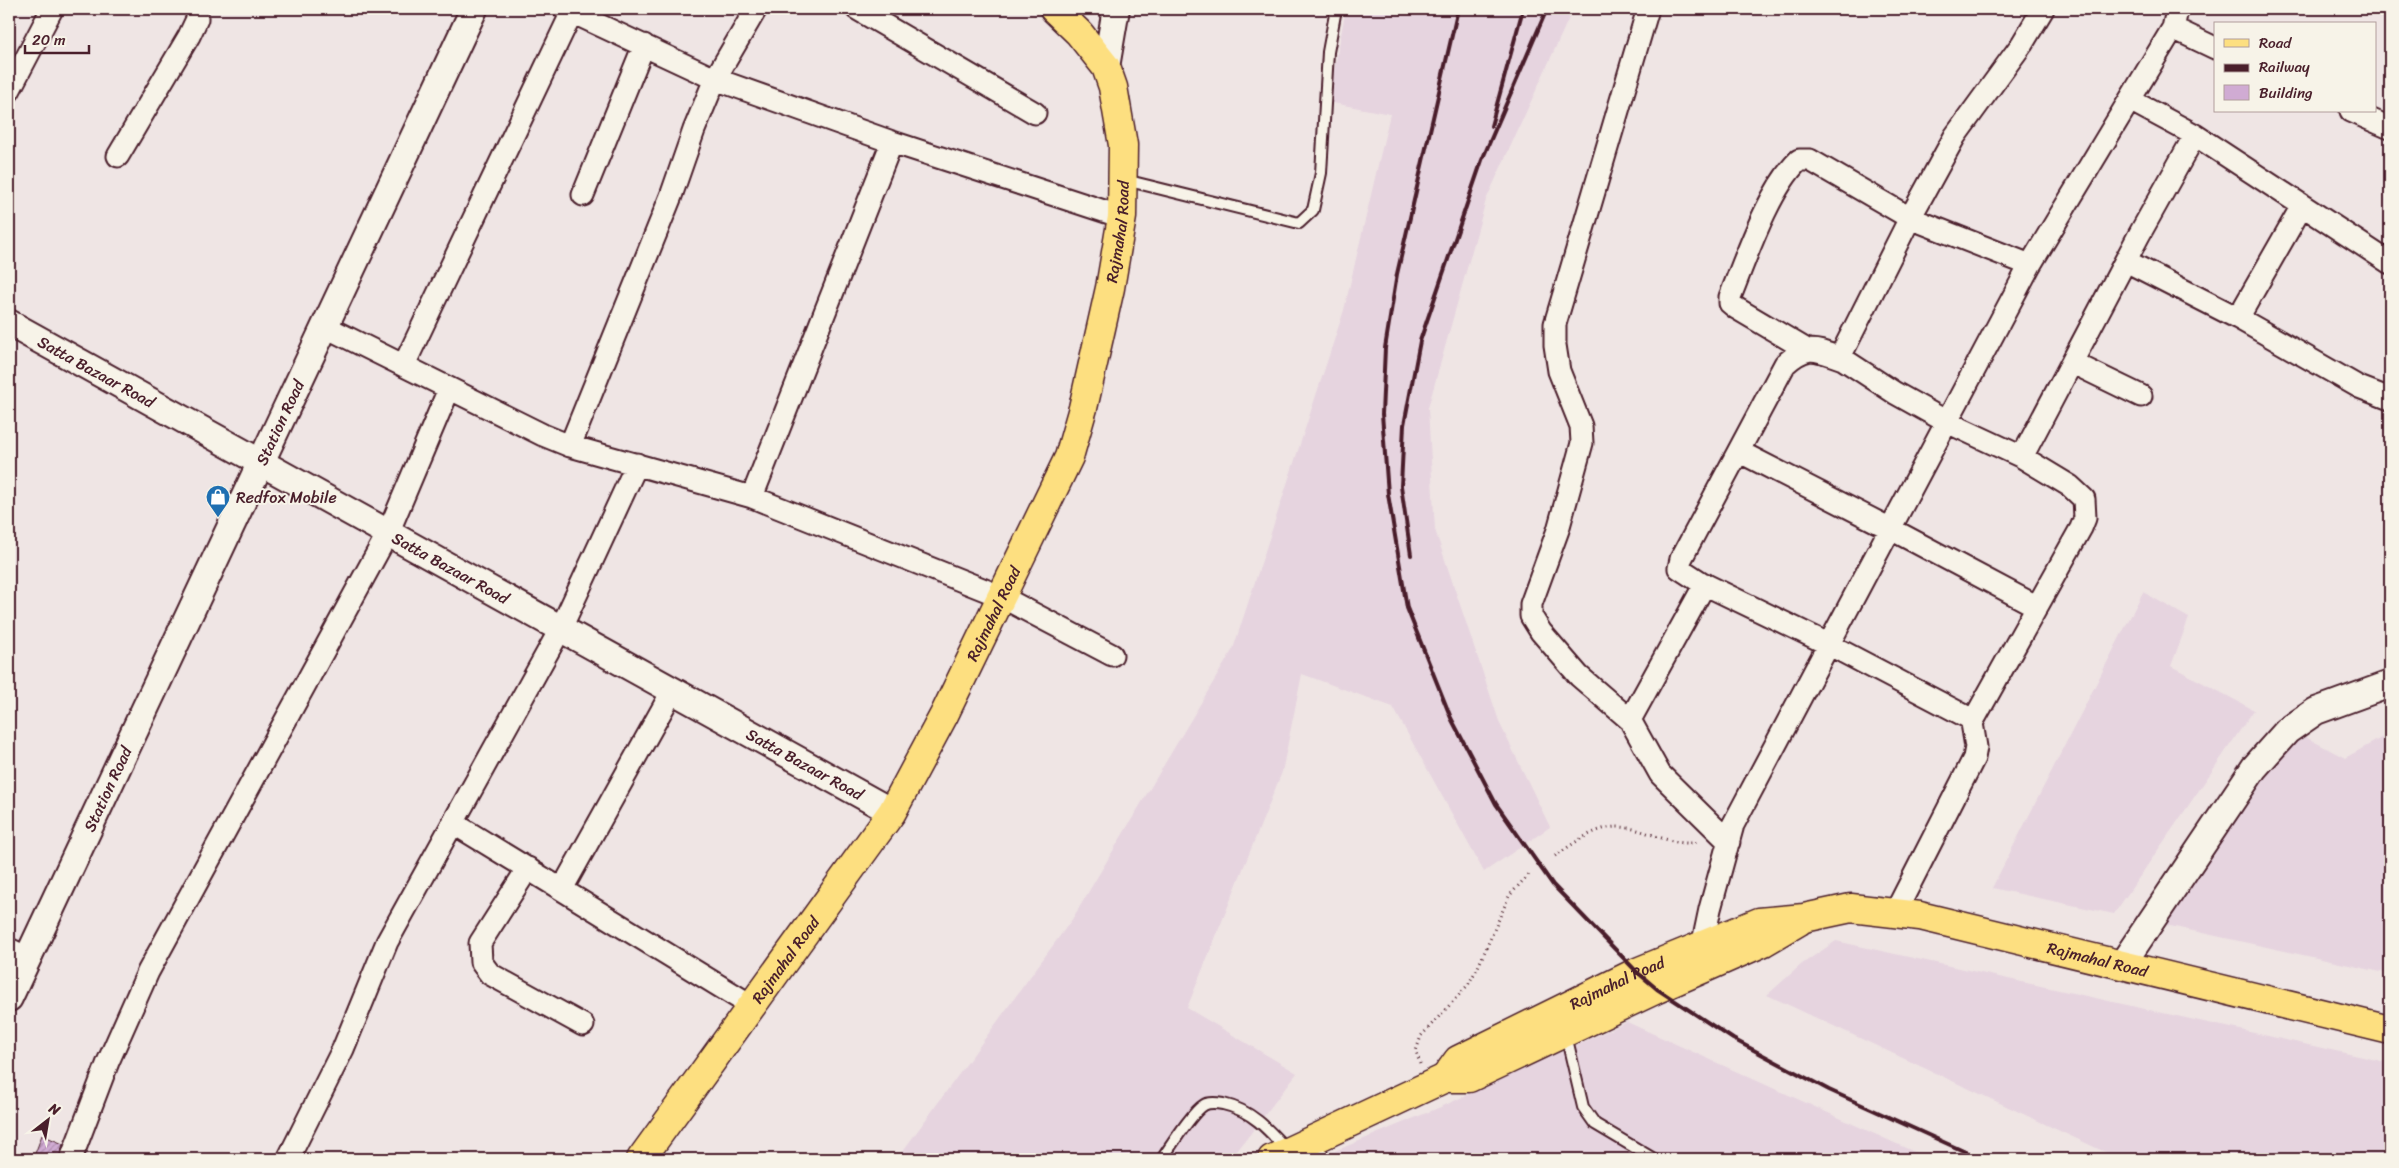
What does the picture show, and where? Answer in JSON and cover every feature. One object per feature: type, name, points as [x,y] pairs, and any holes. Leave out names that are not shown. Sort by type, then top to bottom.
[{"type":"main road","name":"Rajmahal Road","points":[[642,1159],[892,812],[944,714],[1069,457],[1083,408],[1110,288],[1122,217],[1123,145],[1113,87],[1106,67],[1079,33],[1054,9]]},
{"type":"main road","name":"Rajmahal Road","points":[[1296,1153],[1350,1122],[1436,1082],[1458,1060],[1637,972],[1702,947],[1759,922],[1804,918],[1851,908],[1920,916],[2390,1030]]},
{"type":"main road","name":"Rajmahal Road","points":[[1436,1082],[1469,1078],[1657,988],[1764,942],[1804,918]]},
{"type":"street","points":[[9,91],[52,9]]},
{"type":"street","points":[[118,156],[189,36],[196,19],[197,9]]},
{"type":"street","name":"Station Road","points":[[9,998],[18,953],[261,461],[474,9]]},
{"type":"street","points":[[570,446],[671,196],[715,79],[756,9]]},
{"type":"street","points":[[857,9],[1035,112]]},
{"type":"street","points":[[1106,67],[1116,9]]},
{"type":"street","points":[[1648,9],[1555,324],[1555,345],[1559,371],[1581,426],[1582,443],[1558,530],[1531,604],[1531,616],[1541,632],[1579,676],[1630,720],[1660,774],[1724,837]]},
{"type":"street","points":[[1843,359],[1843,351],[1910,218],[1955,136],[2022,44],[2043,9]]},
{"type":"street","points":[[404,365],[568,10],[715,79],[892,142],[1122,217]]},
{"type":"street","points":[[1702,947],[1724,837],[1733,825],[2030,265],[2130,100],[2174,18],[2214,47]]},
{"type":"street","points":[[583,195],[644,45]]},
{"type":"street","points":[[2130,100],[2195,135],[2390,263]]},
{"type":"street","points":[[2353,112],[2390,128]]},
{"type":"street","points":[[2022,457],[2195,135]]},
{"type":"street","points":[[752,496],[892,142]]},
{"type":"street","points":[[1807,350],[1730,303],[1730,297],[1768,208],[1790,169],[1800,160],[1810,160],[1910,218],[2030,265]]},
{"type":"street","points":[[2238,318],[2302,206]]},
{"type":"street","points":[[2126,261],[2238,318],[2359,387],[2390,399]]},
{"type":"street","name":"Satta Bazaar Road","points":[[9,323],[892,812]]},
{"type":"street","points":[[324,328],[332,330],[404,365],[500,415],[570,446],[752,496],[1000,596],[1112,655]]},
{"type":"street","points":[[1895,913],[1974,758],[1976,747],[1972,728],[1974,720],[2081,528],[2086,508],[2084,499],[2070,486],[2022,457],[1947,422],[1895,393],[1843,359],[1811,349],[1797,354],[1786,364],[1681,558],[1679,568],[1705,584],[1828,644],[1974,720]]},
{"type":"street","points":[[2073,363],[2141,396]]},
{"type":"street","points":[[70,1159],[124,1023],[167,936],[388,533],[449,389]]},
{"type":"street","points":[[1740,452],[2036,606]]},
{"type":"street","points":[[288,1159],[343,1049],[387,942],[561,628],[637,464]]},
{"type":"street","points":[[1630,720],[1705,584]]},
{"type":"street","points":[[2123,964],[2254,768],[2287,732],[2316,711],[2390,684]]},
{"type":"street","points":[[562,889],[673,690]]},
{"type":"street","points":[[453,823],[752,1006]]},
{"type":"street","points":[[528,868],[480,943],[481,962],[490,974],[583,1025]]},
{"type":"lane","points":[[1124,180],[1299,223],[1313,210],[1320,173],[1328,52],[1336,9]]},
{"type":"lane","points":[[1565,1032],[1583,1107],[1595,1124],[1654,1159]]},
{"type":"lane","points":[[1162,1159],[1196,1112],[1205,1104],[1215,1103],[1232,1106],[1255,1118],[1296,1153]]},
{"type":"path","points":[[1555,856],[1588,834],[1616,827],[1641,832],[1670,842],[1689,844],[1724,837]]},
{"type":"path","points":[[1436,1082],[1416,1051],[1421,1036],[1468,984],[1478,967],[1509,896],[1531,872]]},
{"type":"shaded area","points":[[1346,9],[1573,9],[1486,200],[1428,408],[1435,530],[1500,724],[1550,827],[1484,872],[1393,707],[1302,674],[1282,772],[1187,1008],[1297,1073],[1231,1159],[897,1159],[1073,918],[1233,649],[1344,310],[1390,114],[1328,102]]},
{"type":"shaded area","points":[[2143,592],[2189,618],[2171,666],[2254,710],[2114,914],[1992,888]]},
{"type":"shaded area","points":[[2296,732],[2345,758],[2390,733],[2390,974],[2161,924]]},
{"type":"shaded area","points":[[1836,941],[2390,1063],[2390,1159],[2120,1159],[1767,995],[1802,964]]},
{"type":"shaded area","points":[[1627,1022],[1930,1159],[1316,1159],[1443,1106]]},
{"type":"building","points":[[42,1135],[63,1144],[59,1159],[33,1159]]},
{"type":"railway","points":[[1458,9],[1397,274],[1385,348],[1382,414],[1388,494],[1407,608],[1451,718],[1496,804],[1553,885],[1637,972],[1657,989],[1733,1039],[1829,1090],[1981,1159]]},
{"type":"railway","points":[[1491,126],[1523,9]]},
{"type":"railway","points":[[1411,555],[1401,486],[1404,425],[1420,341],[1482,160],[1547,9]]},
{"type":"place","name":"Redfox Mobile","points":[[218,518]]}]
